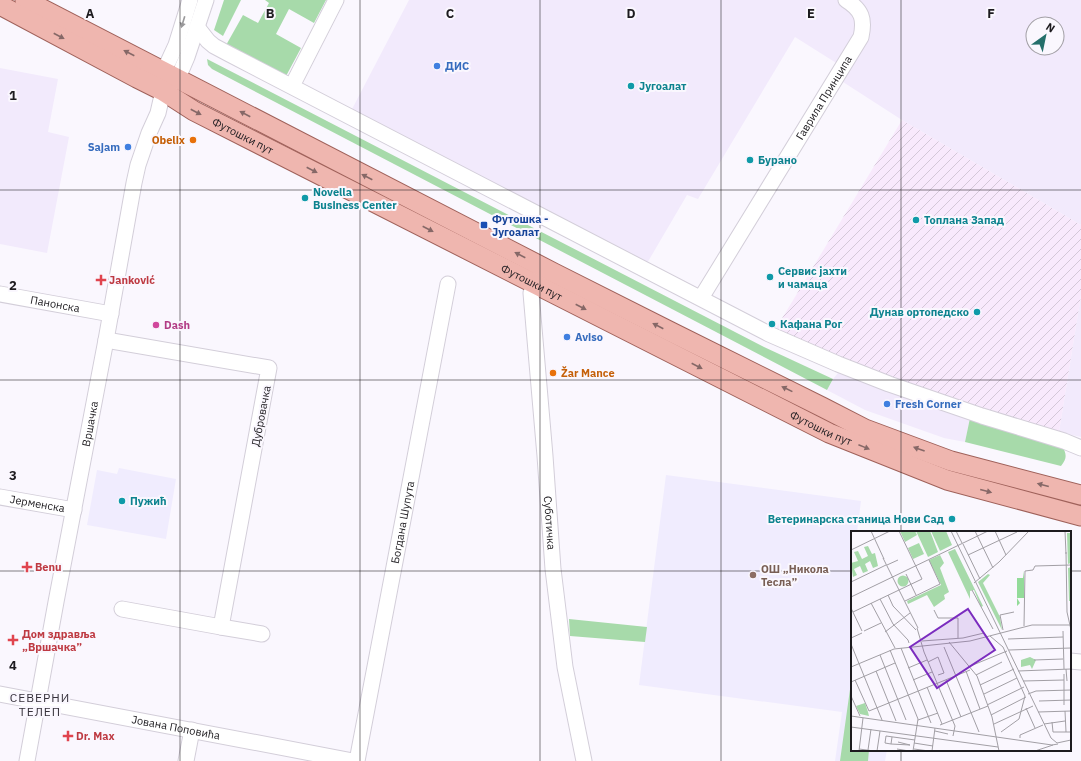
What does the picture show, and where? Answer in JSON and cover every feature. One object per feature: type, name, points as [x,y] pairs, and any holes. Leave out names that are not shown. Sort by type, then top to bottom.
[{"type":"main road","name":"Футошки пут","points":[[25,0],[554,273],[865,429],[951,461],[1081,496]]},
{"type":"main road","name":"Футошки пут","points":[[0,5],[163,91],[194,111],[829,433],[947,480],[1081,516]]},
{"type":"street","points":[[171,75],[176,45],[190,0]]},
{"type":"street","points":[[163,91],[171,75],[187,57],[206,0]]},
{"type":"street","points":[[292,86],[336,0]]},
{"type":"street","name":"Гаврила Принципа","points":[[701,298],[861,37],[864,26],[863,18],[854,5],[846,0]]},
{"type":"street","points":[[197,27],[214,46],[769,334],[867,376],[982,416],[1064,440],[1081,448]]},
{"type":"street","name":"Вршачка","points":[[27,761],[111,314],[134,183],[138,165],[149,133],[158,113],[163,91]]},
{"type":"street","points":[[534,284],[539,276],[545,272],[554,273]]},
{"type":"street","name":"Богдана Шупута","points":[[357,761],[448,284]]},
{"type":"street","name":"Суботичка","points":[[534,284],[531,293],[553,570],[565,668],[588,761]]},
{"type":"street","name":"Панонска","points":[[0,294],[111,314]]},
{"type":"street","name":"Дубровачка","points":[[106,340],[270,368],[221,627]]},
{"type":"street","name":"Јерменска","points":[[0,496],[74,510]]},
{"type":"street","points":[[122,609],[262,634]]},
{"type":"street","points":[[1071,661],[1081,662]]},
{"type":"street","name":"Јована Поповића","points":[[0,694],[353,761]]},
{"type":"street","points":[[186,761],[192,730]]},
{"type":"shaded area","points":[[409,0],[1081,0],[1081,225],[902,120],[843,82],[849,71],[795,37],[698,199],[687,195],[646,265],[350,113]]},
{"type":"shaded area","points":[[0,68],[58,79],[48,132],[69,137],[47,253],[0,244]]},
{"type":"shaded area","points":[[902,120],[1081,225],[1081,295],[1059,432],[892,380],[775,330]]},
{"type":"shaded area","points":[[1081,295],[1081,437],[1059,432]]},
{"type":"shaded area","points":[[838,373],[970,418],[965,442],[944,438],[865,410],[827,390]]},
{"type":"shaded area","points":[[119,468],[176,479],[166,539],[87,525],[97,470],[117,474]]},
{"type":"shaded area","name":"ОШ „Никола Тесла”","points":[[666,475],[861,501],[857,531],[851,531],[851,751],[887,751],[885,761],[835,761],[842,712],[639,685]]},
{"type":"green space","points":[[224,0],[241,0],[223,36],[214,30]]},
{"type":"green space","points":[[265,0],[326,0],[314,23],[289,9],[276,34],[301,48],[285,78],[225,47],[243,15],[258,23],[269,3]]},
{"type":"green space","points":[[207,59],[764,347],[833,379],[827,390],[212,69],[208,65]]},
{"type":"green space","points":[[970,418],[1062,445],[1065,453],[1065,460],[1061,466],[965,442]]},
{"type":"green space","points":[[569,619],[647,627],[645,642],[570,636]]},
{"type":"green space","points":[[851,682],[851,751],[869,751],[868,761],[840,761]]},
{"type":"place","name":"ДИС","points":[[437,66]]},
{"type":"place","name":"Југоалат","points":[[631,86]]},
{"type":"place","name":"Obelix","points":[[193,140]]},
{"type":"place","name":"Sajam","points":[[128,147]]},
{"type":"place","name":"Бурано","points":[[750,160]]},
{"type":"place","name":"Novella Business Center","points":[[305,198]]},
{"type":"place","name":"Топлана Запад","points":[[916,220]]},
{"type":"place","name":"Футошка - Југоалат","points":[[484,225]]},
{"type":"place","name":"Сервис јахти и чамаца","points":[[770,277]]},
{"type":"place","name":"Janković","points":[[101,280]]},
{"type":"place","name":"Дунав ортопедско","points":[[977,312]]},
{"type":"place","name":"Кафана Рог","points":[[772,324]]},
{"type":"place","name":"Dash","points":[[156,325]]},
{"type":"place","name":"Aviso","points":[[567,337]]},
{"type":"place","name":"Žar Mance","points":[[553,373]]},
{"type":"place","name":"Fresh Corner","points":[[887,404]]},
{"type":"place","name":"Пужић","points":[[122,501]]},
{"type":"place","name":"Ветеринарска станица Нови Сад","points":[[952,519]]},
{"type":"place","name":"Benu","points":[[27,567]]},
{"type":"place","name":"ОШ „Никола Тесла”","points":[[753,575]]},
{"type":"place","name":"Дом здравља „Вршачка”","points":[[13,640]]},
{"type":"place","name":"Dr. Max","points":[[68,736]]},
{"type":"district","name":"СЕВЕРНИ ТЕЛЕП","points":[[40,704]]}]
